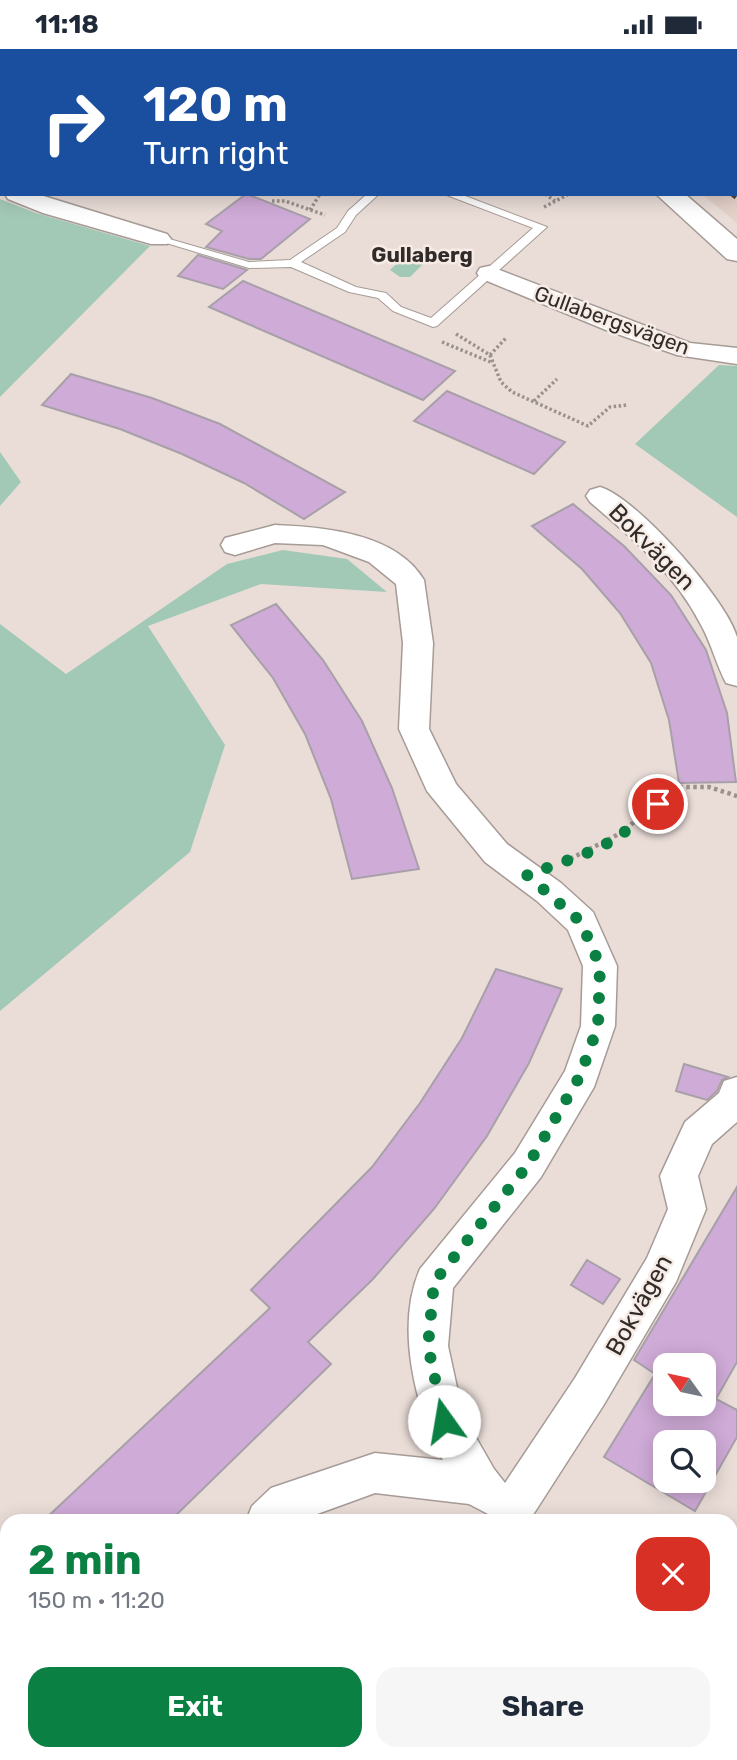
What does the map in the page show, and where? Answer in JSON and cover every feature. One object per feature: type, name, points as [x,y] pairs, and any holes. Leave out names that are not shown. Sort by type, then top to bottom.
[{"type":"street","points":[[21,196],[51,208],[159,239]]},
{"type":"street","points":[[671,196],[737,253]]},
{"type":"street","name":"Gullabergsvägen","points":[[489,273],[686,350],[737,356]]},
{"type":"street","name":"Bokvägen","points":[[600,496],[647,535],[697,590],[729,650],[737,675]]},
{"type":"street","points":[[235,545],[275,534],[325,536],[379,555],[410,580],[418,643],[414,729],[443,790],[496,853],[527,875],[581,922],[600,966],[598,1026],[580,1076],[528,1165],[434,1282],[428,1346],[444,1421],[479,1484],[509,1514]]},
{"type":"street","name":"Bokvägen","points":[[514,1514],[662,1269],[687,1209],[679,1175],[698,1133],[733,1103],[737,1092]]},
{"type":"street","points":[[274,1514],[286,1503],[375,1473],[479,1484]]},
{"type":"lane","points":[[293,263],[341,230],[352,213],[372,196]]},
{"type":"lane","points":[[159,239],[250,265],[293,263],[353,290],[382,295],[397,309],[433,323],[541,227],[455,196]]},
{"type":"path","points":[[310,210],[319,196]]},
{"type":"path","points":[[548,196],[555,201]]},
{"type":"path","points":[[272,201],[285,201],[346,222]]},
{"type":"path","points":[[433,323],[490,355],[501,383],[512,392],[589,426],[610,407],[627,405]]},
{"type":"path","points":[[490,355],[506,338]]},
{"type":"path","points":[[534,401],[557,379]]},
{"type":"path","points":[[527,875],[583,855],[616,839],[658,804],[672,787],[709,787],[737,796]]},
{"type":"shaded area","points":[[704,196],[737,196],[737,223]]},
{"type":"green space","points":[[0,199],[36,213],[150,246],[0,397]]},
{"type":"green space","points":[[407,254],[427,260],[410,277],[400,277],[390,270]]},
{"type":"green space","points":[[719,365],[737,366],[737,517],[635,444]]},
{"type":"green space","points":[[0,452],[21,482],[0,506]]},
{"type":"green space","points":[[283,550],[347,559],[387,592],[261,584],[148,626],[225,745],[190,852],[0,1011],[0,624],[66,674],[227,564]]},
{"type":"building","points":[[243,196],[251,196],[310,219],[261,259],[249,259],[206,247],[222,231],[206,224]]},
{"type":"building","points":[[198,255],[247,270],[223,289],[178,276]]},
{"type":"building","points":[[243,281],[455,371],[423,400],[209,307]]},
{"type":"building","points":[[71,374],[152,398],[220,424],[345,492],[304,519],[244,483],[182,454],[120,429],[42,405]]},
{"type":"building","points":[[447,391],[565,442],[534,474],[414,421]]},
{"type":"building","points":[[573,504],[624,546],[671,595],[706,650],[727,713],[736,782],[679,783],[669,720],[651,663],[620,613],[582,569],[532,526]]},
{"type":"building","points":[[276,604],[323,660],[362,721],[392,788],[419,869],[352,879],[331,799],[305,734],[273,678],[231,625]]},
{"type":"building","points":[[496,969],[562,989],[529,1063],[487,1136],[434,1209],[373,1279],[308,1342],[331,1364],[177,1514],[50,1514],[270,1308],[251,1290],[372,1167],[420,1103],[462,1038]]},
{"type":"building","points":[[684,1064],[728,1077],[722,1080],[717,1091],[707,1100],[676,1091]]},
{"type":"building","points":[[737,1187],[737,1362],[716,1399],[716,1353],[653,1353],[653,1373],[634,1360]]},
{"type":"building","points":[[587,1260],[620,1279],[603,1304],[571,1285]]},
{"type":"building","points":[[653,1377],[653,1416],[716,1416],[716,1399],[737,1410],[737,1437],[716,1474],[716,1430],[653,1430],[653,1486],[604,1457]]},
{"type":"building","points":[[665,1493],[705,1493],[695,1511]]},
{"type":"railway","points":[[733,196],[737,199]]},
{"type":"district","name":"Gullaberg","points":[[422,254]]},
{"type":"route","points":[[444,1421],[428,1346],[434,1282],[528,1165],[580,1076],[598,1026],[600,966],[581,922],[527,875],[583,855],[616,839],[658,804]]}]
